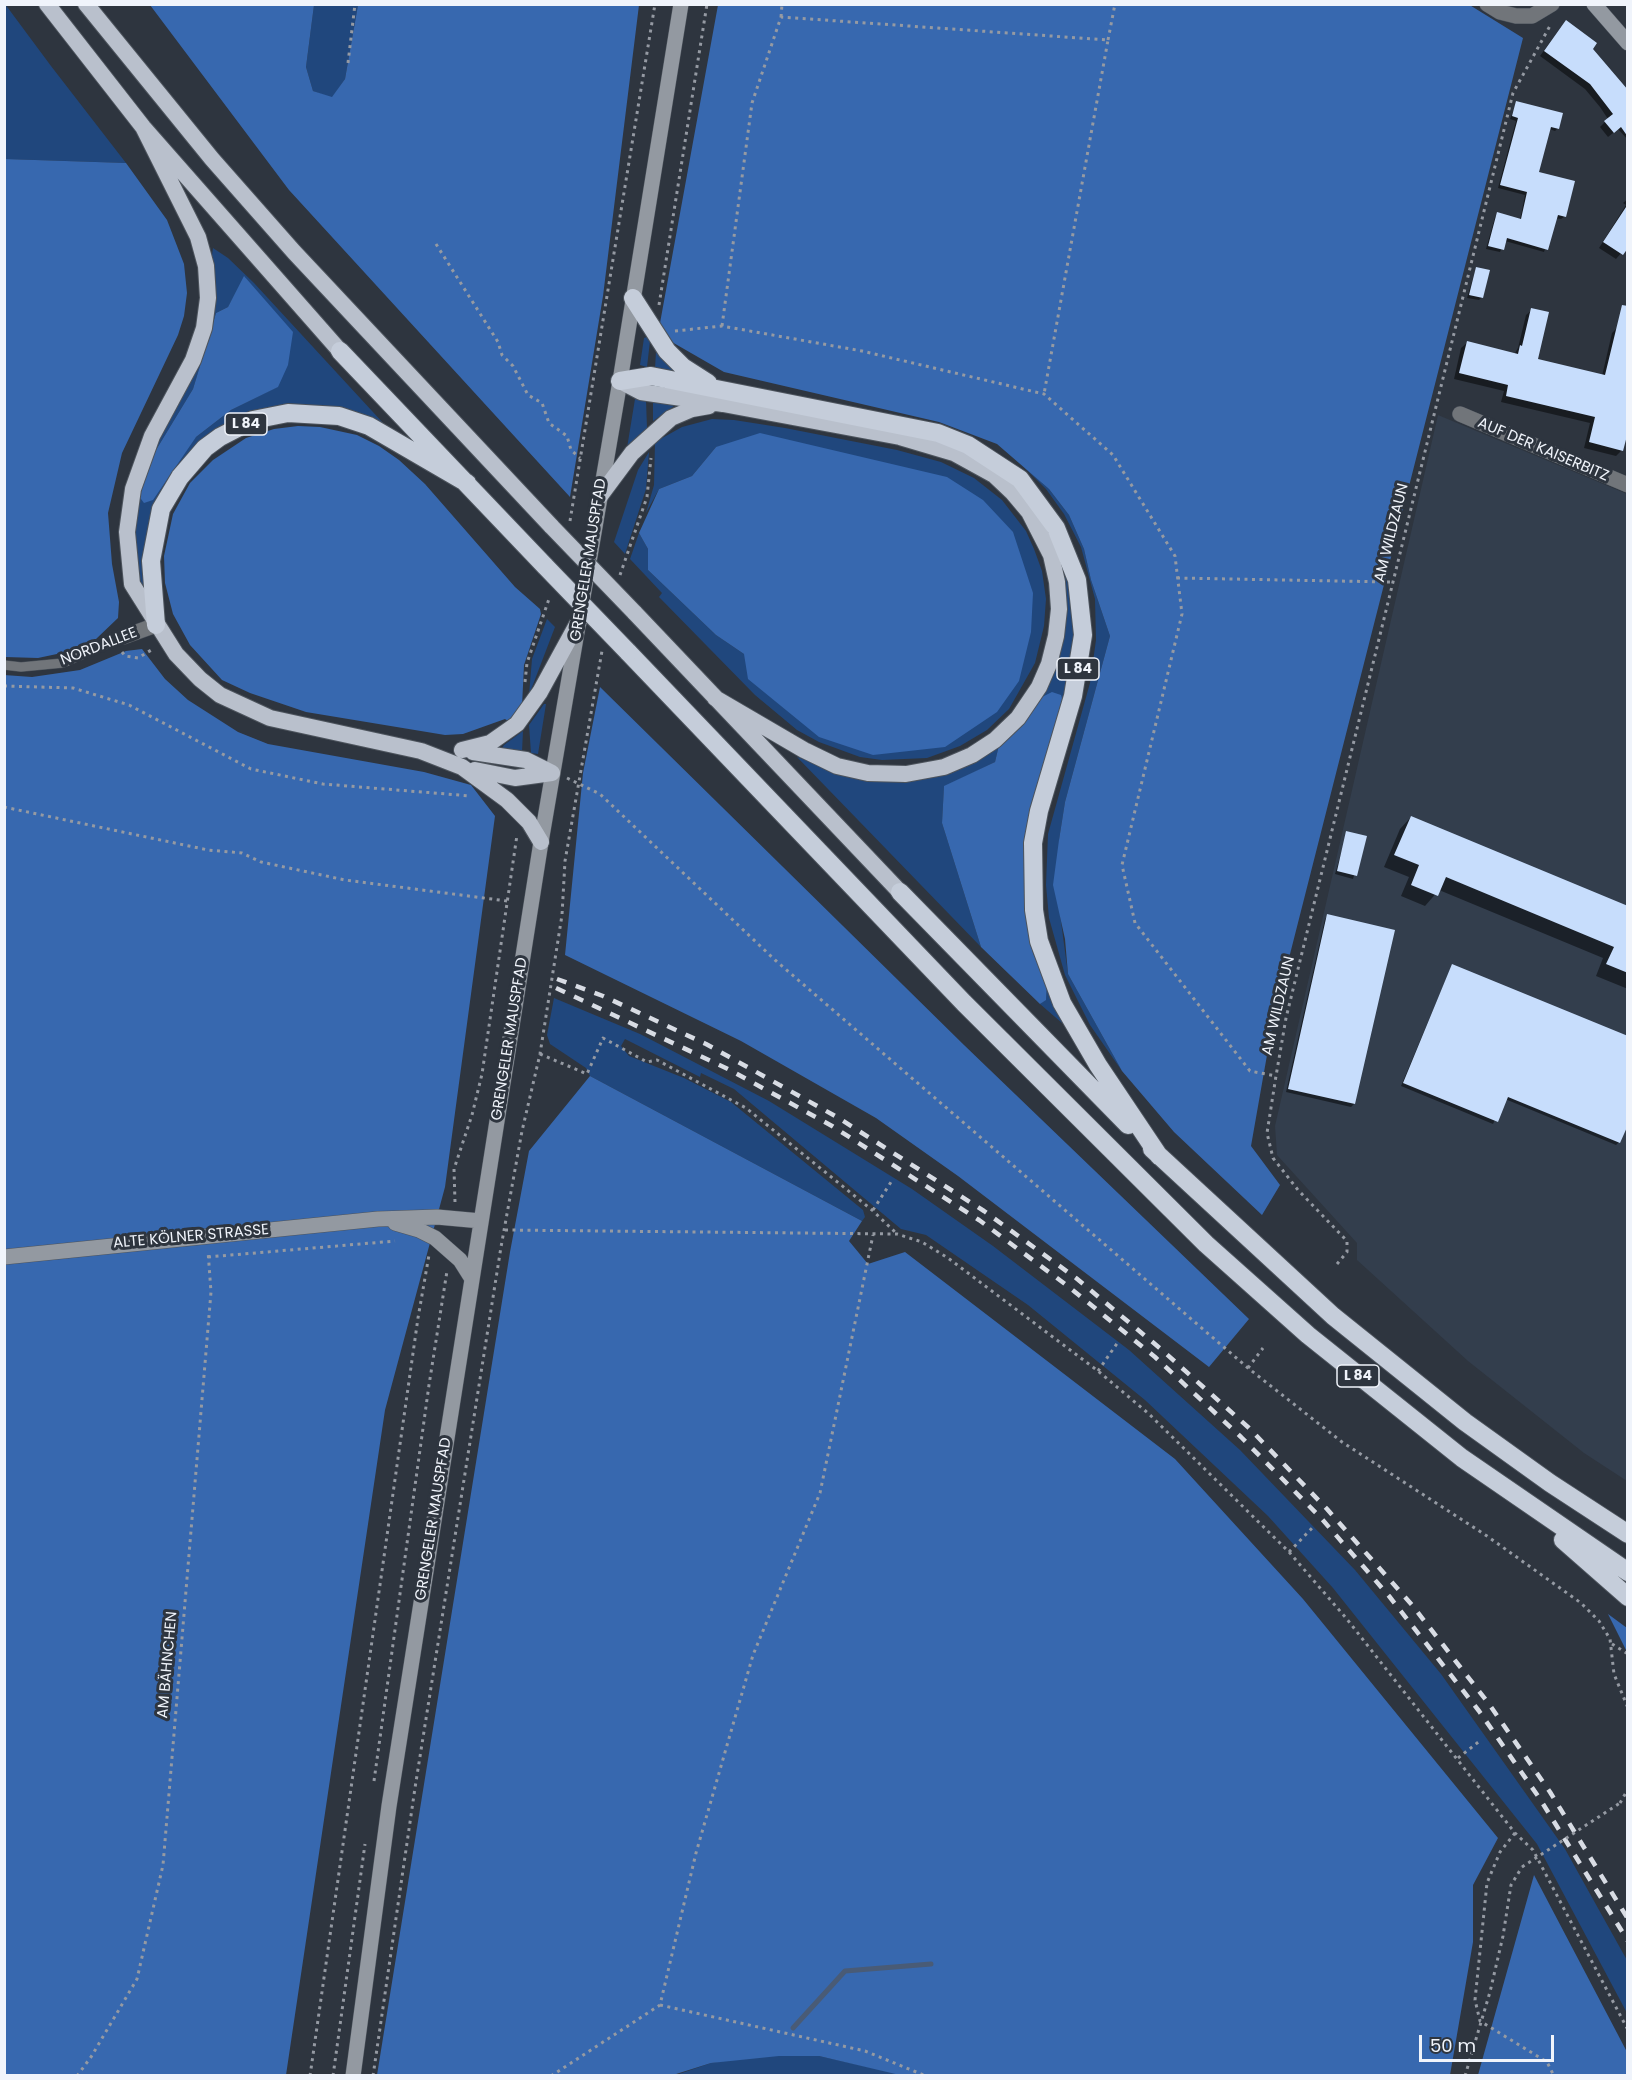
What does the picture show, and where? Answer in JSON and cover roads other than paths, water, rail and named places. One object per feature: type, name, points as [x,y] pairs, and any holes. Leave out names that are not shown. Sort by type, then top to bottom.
[{"type":"highway","name":"L 84","points":[[47,4],[143,127],[340,351],[964,1003],[1206,1244],[1308,1335],[1462,1458],[1517,1498],[1628,1572]]},
{"type":"highway","name":"L 84","points":[[86,4],[103,28],[294,252],[560,527],[634,612],[715,698],[1159,1156],[1333,1316],[1432,1396],[1550,1483],[1628,1534]]},
{"type":"highway","name":"L 84","points":[[143,127],[198,237],[206,266],[207,298],[204,328],[193,360],[145,453],[130,501],[127,532],[132,584],[156,625],[186,665],[200,679],[231,702],[285,722],[421,751],[462,767],[514,778],[552,773]]},
{"type":"highway","name":"L 84","points":[[633,298],[667,351],[720,396],[895,423],[938,433],[968,445],[1020,479],[1056,528],[1077,580],[1083,635],[1073,696],[1039,811],[1033,843],[1034,910],[1039,940],[1062,1003],[1098,1065],[1159,1156]]},
{"type":"highway","name":"L 84","points":[[620,381],[651,376],[720,396],[900,437],[954,453],[994,475],[1013,493],[1041,532],[1051,555],[1057,582],[1059,609],[1056,636],[1049,664],[1029,704],[995,740],[972,755],[944,767],[906,774],[868,773],[837,766],[804,750],[715,698]]},
{"type":"highway","name":"L 84","points":[[600,496],[632,453],[671,417],[720,396]]},
{"type":"highway","name":"L 84","points":[[156,625],[151,561],[161,509],[180,477],[205,448],[220,437],[253,420],[288,413],[339,416],[369,426],[467,483]]},
{"type":"highway","name":"L 84","points":[[421,751],[462,750],[480,747],[500,738],[525,714],[540,693],[580,617]]},
{"type":"highway","name":"L 84","points":[[462,750],[526,760],[552,773]]},
{"type":"highway","name":"L 84","points":[[462,767],[497,790],[520,812],[541,842]]},
{"type":"highway","points":[[1517,1498],[1628,1597]]},
{"type":"main road","name":"GRENGELER MAUSPFAD","points":[[353,2076],[391,1795],[481,1221],[552,773],[620,381],[681,4]]},
{"type":"main road","points":[[1594,4],[1628,43]]},
{"type":"main road","name":"ALTE KÖLNER STRASSE","points":[[4,1257],[378,1219],[456,1218],[481,1221]]},
{"type":"main road","name":"ALTE KÖLNER STRASSE","points":[[378,1219],[419,1230],[435,1238],[460,1260],[472,1279]]},
{"type":"street","points":[[1487,4],[1500,12],[1516,16],[1552,12]]},
{"type":"street","name":"AUF DER KAISERBITZ","points":[[1460,414],[1628,485]]},
{"type":"street","name":"NORDALLEE","points":[[123,637],[156,625]]},
{"type":"lane","name":"NORDALLEE","points":[[4,665],[21,667],[63,663],[123,637]]},
{"type":"waterway","points":[[793,2028],[845,1971],[931,1964]]},
{"type":"railway","points":[[557,979],[603,996],[706,1044],[837,1117],[984,1211],[1076,1278],[1162,1350],[1249,1428],[1327,1509],[1412,1605],[1489,1704],[1550,1792],[1628,1919]]},
{"type":"railway","points":[[556,988],[728,1069],[832,1126],[979,1220],[1069,1287],[1155,1357],[1241,1437],[1321,1518],[1389,1596],[1479,1711],[1540,1799],[1628,1941]]}]
